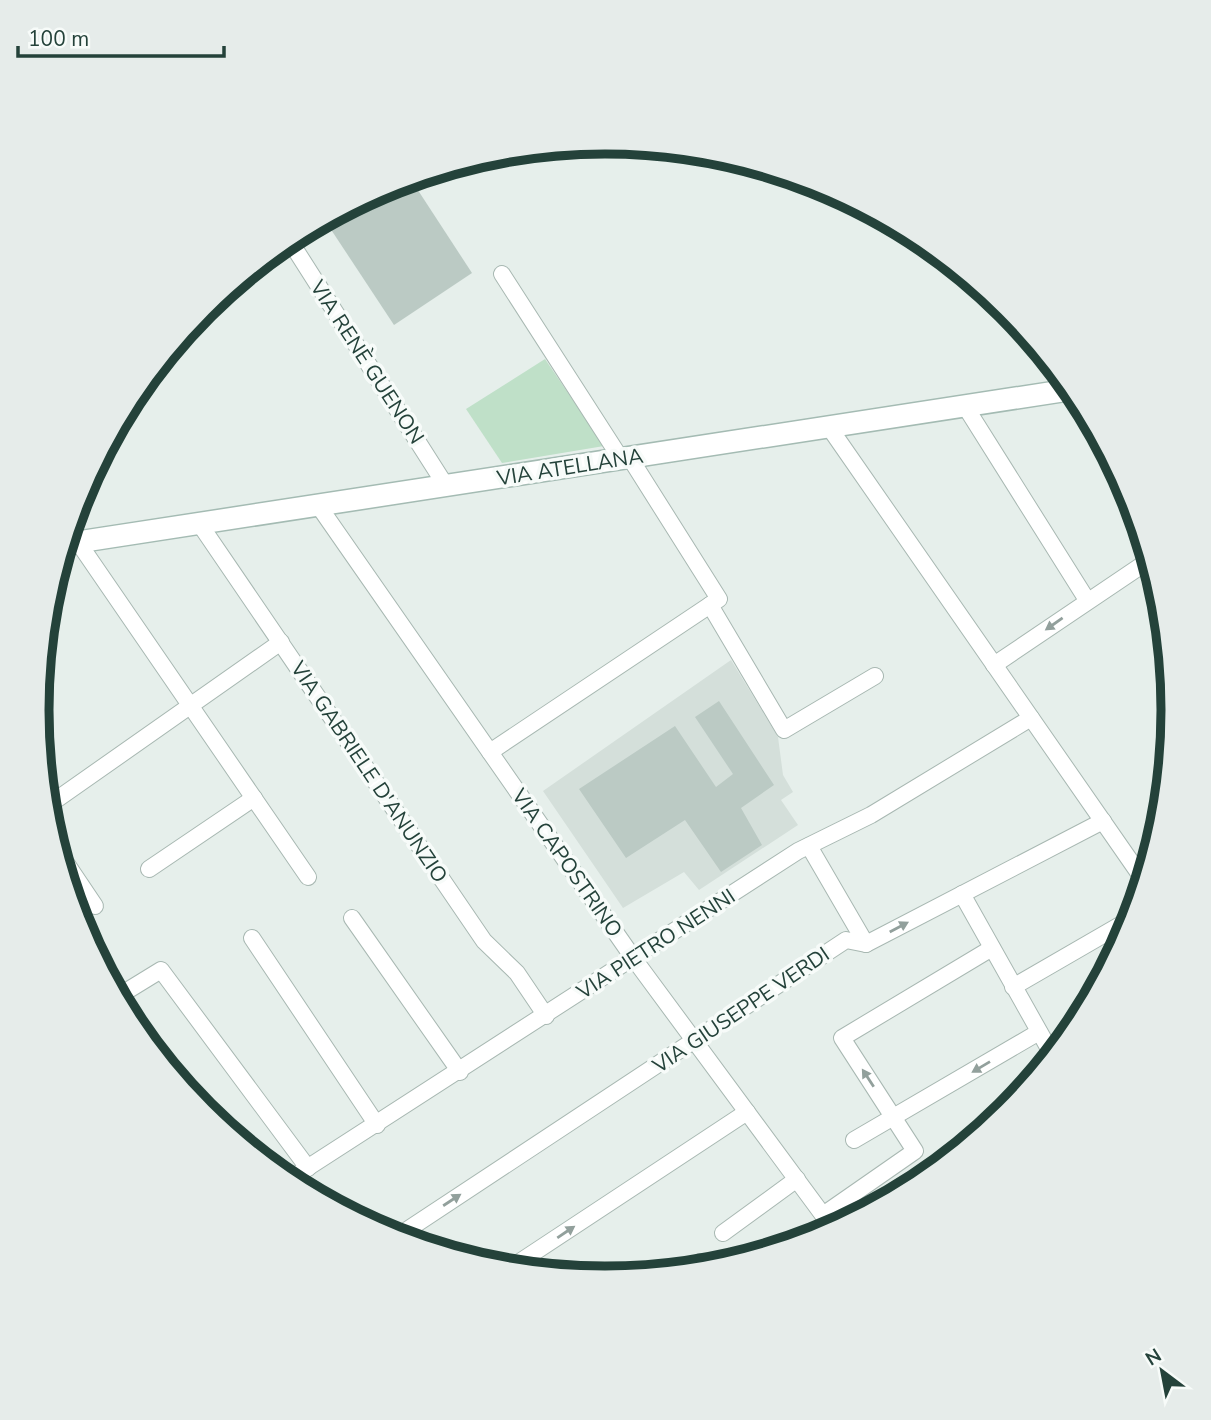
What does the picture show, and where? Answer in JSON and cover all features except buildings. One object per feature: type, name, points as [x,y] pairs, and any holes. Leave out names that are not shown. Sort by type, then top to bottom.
[{"type":"main road","name":"VIA ATELLANA","points":[[75,542],[1061,391]]},
{"type":"street","name":"VIA RENÈ GUENON","points":[[294,248],[446,485]]},
{"type":"street","points":[[490,752],[719,598],[502,274]]},
{"type":"street","points":[[965,406],[1087,600]]},
{"type":"street","points":[[829,427],[1138,871]]},
{"type":"street","name":"VIA CAPOSTRINO","points":[[318,505],[634,959],[827,1220]]},
{"type":"street","name":"VIA GABRIELE D'ANUNZIO","points":[[199,523],[484,941],[517,973],[546,1016]]},
{"type":"street","points":[[74,547],[191,705],[307,877]]},
{"type":"street","points":[[994,665],[1143,564]]},
{"type":"street","points":[[710,605],[784,730],[875,676]]},
{"type":"street","points":[[57,799],[281,642]]},
{"type":"street","name":"VIA PIETRO NENNI","points":[[298,1174],[809,846],[871,816],[1031,718]]},
{"type":"street","points":[[149,869],[254,798]]},
{"type":"street","name":"VIA GIUSEPPE VERDI","points":[[408,1230],[846,940],[866,944],[1102,821]]},
{"type":"street","points":[[809,846],[866,944]]},
{"type":"street","points":[[75,875],[96,906]]},
{"type":"street","points":[[962,894],[1048,1047]]},
{"type":"street","points":[[352,918],[460,1072]]},
{"type":"street","points":[[1013,987],[1119,926]]},
{"type":"street","points":[[252,938],[377,1125]]},
{"type":"street","points":[[823,1215],[915,1151],[842,1038],[992,948]]},
{"type":"street","points":[[126,991],[161,970],[308,1168]]},
{"type":"street","points":[[854,1140],[1039,1032]]},
{"type":"street","points":[[522,1260],[747,1112]]},
{"type":"street","points":[[723,1233],[797,1179]]},
{"type":"shaded area","points":[[731,660],[778,737],[783,775],[793,792],[781,800],[798,825],[699,890],[684,872],[623,908],[543,791]]},
{"type":"green space","points":[[545,359],[604,446],[502,463],[466,409]]}]
